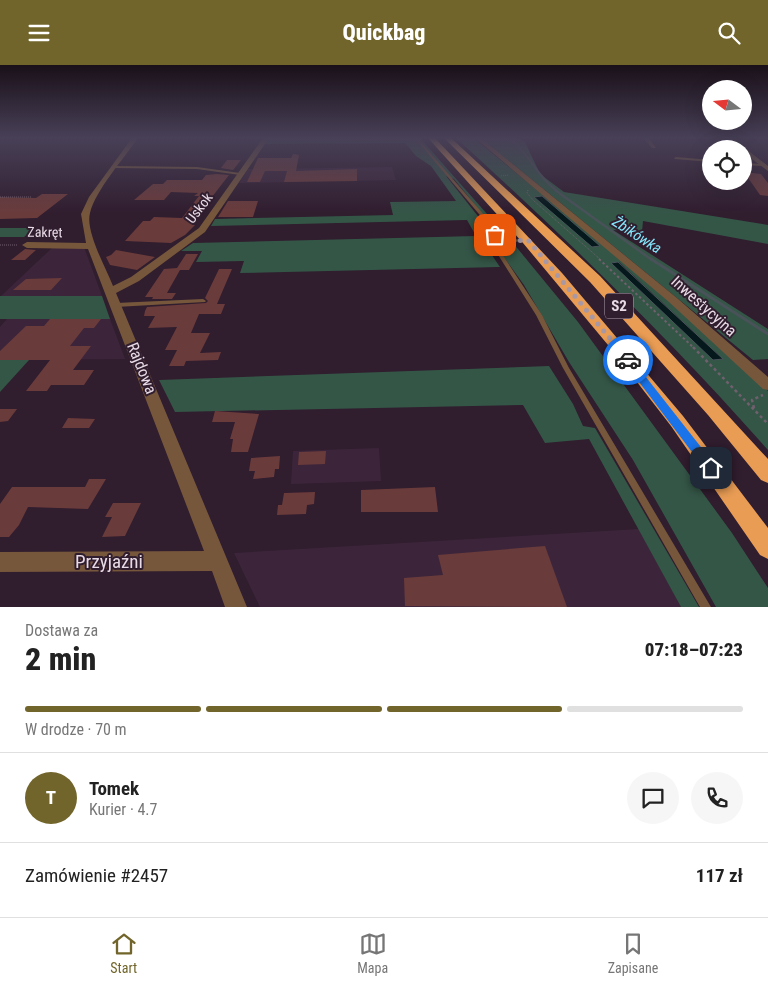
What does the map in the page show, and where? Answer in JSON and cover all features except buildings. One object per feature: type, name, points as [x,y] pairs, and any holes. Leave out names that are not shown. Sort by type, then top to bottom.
[{"type":"highway","points":[[455,163],[528,240],[677,421],[768,547]]},
{"type":"highway","name":"S2","points":[[474,163],[595,279],[714,410],[768,474]]},
{"type":"street","name":"Rajdowa","points":[[117,163],[92,197],[85,214],[90,246],[113,298],[236,607]]},
{"type":"street","name":"Uskok","points":[[113,298],[135,279],[202,230],[248,163]]},
{"type":"street","name":"Inwestycyjna","points":[[508,163],[673,300],[768,390]]},
{"type":"street","name":"Zakręt","points":[[27,245],[90,246]]},
{"type":"street","name":"Przyjaźni","points":[[0,562],[218,561]]},
{"type":"lane","points":[[438,163],[491,226],[495,235],[492,242]]},
{"type":"lane","points":[[752,165],[765,167]]},
{"type":"lane","points":[[114,167],[197,168],[240,174]]},
{"type":"lane","points":[[492,242],[528,240]]},
{"type":"lane","points":[[492,242],[540,315],[566,368],[706,607]]},
{"type":"lane","points":[[113,298],[203,301]]},
{"type":"path","points":[[533,187],[528,189],[527,193],[534,201],[618,276],[768,424]]},
{"type":"path","points":[[0,197],[31,197]]},
{"type":"path","name":"Zakręt","points":[[0,245],[27,245]]},
{"type":"path","points":[[754,409],[752,400],[768,390]]},
{"type":"shaded area","points":[[392,167],[396,180],[239,183],[248,169]]},
{"type":"shaded area","points":[[542,196],[600,246],[592,247],[534,197]]},
{"type":"shaded area","points":[[53,247],[84,247],[102,296],[1,296]]},
{"type":"shaded area","points":[[618,262],[723,359],[713,360],[611,263]]},
{"type":"shaded area","points":[[7,319],[110,319],[125,359],[0,360],[0,327]]},
{"type":"shaded area","points":[[379,448],[381,481],[291,484],[293,451]]},
{"type":"shaded area","points":[[639,529],[681,607],[260,607],[234,553]]},
{"type":"green space","points":[[427,163],[442,163],[518,249],[578,322],[732,533],[768,588],[768,607],[716,607],[633,460],[569,362],[524,285],[498,249],[503,244],[494,228],[454,179],[446,176],[489,230],[490,237],[481,239],[500,267],[240,273],[244,261],[196,262],[202,251],[181,251],[193,243],[476,236],[467,220],[211,226],[215,219],[393,215],[390,202],[456,201],[431,166]]},
{"type":"green space","points":[[484,163],[505,163],[698,324],[768,391],[768,450],[693,368],[577,251]],"holes":[[[619,262],[723,359],[611,263]]]},
{"type":"green space","points":[[512,163],[535,163],[540,174],[564,192],[768,225],[768,244],[643,221],[642,232],[613,230],[768,329],[768,359],[753,360]]},
{"type":"green space","points":[[0,228],[35,228],[24,237],[0,237]]},
{"type":"green space","points":[[0,296],[102,296],[110,319],[0,319]]},
{"type":"green space","points":[[0,360],[29,360],[0,392]]},
{"type":"green space","points":[[549,366],[573,404],[583,426],[595,428],[699,607],[681,607],[589,439],[545,443],[523,405],[175,412],[159,380]]},
{"type":"waterway","name":"Żbikówka","points":[[532,163],[543,178],[557,191]]},
{"type":"waterway","name":"Żbikówka","points":[[555,190],[652,260]]},
{"type":"waterway","name":"Żbikówka","points":[[651,259],[768,334]]},
{"type":"way so far","points":[[495,235],[492,242],[528,240],[628,360]]},
{"type":"route","points":[[628,360],[677,421],[711,468]]}]
